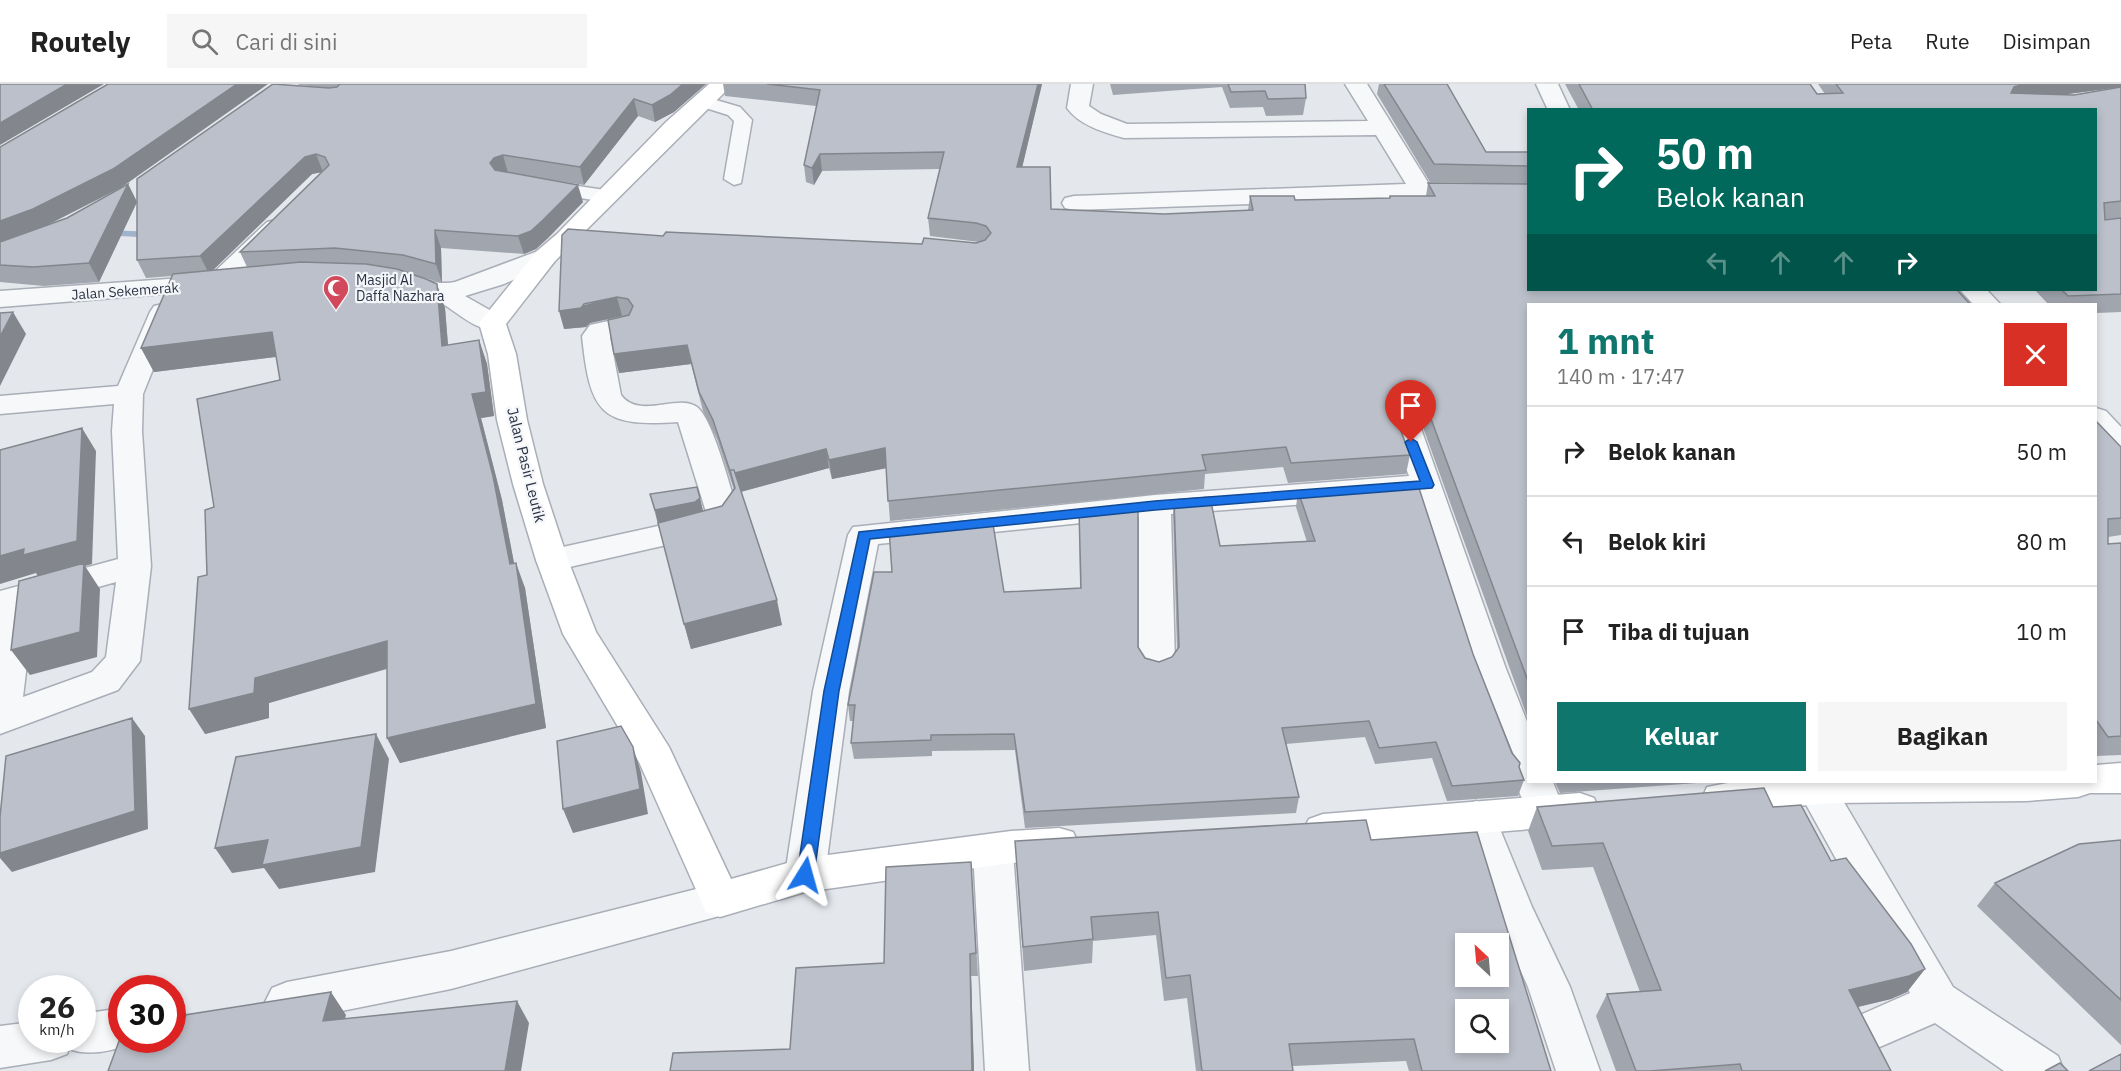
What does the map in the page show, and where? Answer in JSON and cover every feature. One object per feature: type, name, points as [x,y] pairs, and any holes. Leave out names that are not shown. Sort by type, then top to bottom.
[{"type":"street","points":[[1082,84],[1078,108],[1093,119],[1124,131],[1384,129]]},
{"type":"street","points":[[1356,84],[1422,191]]},
{"type":"street","points":[[1547,84],[1558,108]]},
{"type":"street","points":[[442,293],[492,323],[556,248],[605,196],[712,93]]},
{"type":"street","points":[[1074,203],[1422,191],[1527,193]]},
{"type":"street","points":[[218,283],[290,214]]},
{"type":"street","points":[[377,281],[442,293],[471,288],[499,279],[556,248],[601,240]]},
{"type":"street","name":"Jalan Sekemerak","points":[[0,299],[173,288],[257,279]]},
{"type":"street","points":[[135,566],[9,600],[1,719],[105,681],[123,661],[135,566],[127,431],[129,393],[173,288]]},
{"type":"street","points":[[1974,291],[1986,303]]},
{"type":"street","name":"Jalan Pasir Leutik","points":[[492,323],[502,354],[512,420],[528,484],[552,560],[580,634],[656,757],[720,900]]},
{"type":"street","points":[[552,560],[704,526],[716,522],[722,512],[694,423],[686,413],[638,416],[618,411],[603,391],[596,336],[600,331],[622,326]]},
{"type":"street","points":[[0,405],[129,393]]},
{"type":"street","points":[[2097,418],[2121,445]]},
{"type":"street","points":[[1403,420],[1488,669],[1527,766]]},
{"type":"street","points":[[805,875],[831,691],[864,535],[1155,506],[1427,485]]},
{"type":"street","points":[[1155,506],[1157,663]]},
{"type":"street","points":[[2097,780],[2121,778]]},
{"type":"street","points":[[1687,801],[1825,787],[2026,786],[2065,783]]},
{"type":"street","points":[[1825,787],[1938,1001],[2042,1071]]},
{"type":"street","points":[[1294,832],[1476,817],[1540,797],[1617,806]]},
{"type":"street","points":[[1476,817],[1512,907],[1549,987],[1578,1071]]},
{"type":"street","points":[[255,1007],[361,991],[461,969],[805,875],[993,851],[1094,843]]},
{"type":"street","points":[[993,851],[1007,1071]]},
{"type":"street","points":[[1875,1029],[1938,1001]]},
{"type":"street","points":[[0,1047],[18,1045]]},
{"type":"lane","points":[[712,93],[743,120],[734,179]]},
{"type":"lane","points":[[530,184],[605,196]]},
{"type":"building","points":[[0,84],[67,84],[0,123]]},
{"type":"building","points":[[108,84],[237,84],[113,169],[33,209],[0,221],[0,147]]},
{"type":"building","points":[[273,84],[329,88],[340,84],[683,84],[670,95],[652,105],[634,99],[580,167],[503,155],[494,158],[490,163],[495,170],[578,185],[531,231],[518,236],[435,230],[436,264],[403,255],[335,248],[240,252],[329,165],[325,157],[316,154],[305,157],[200,256],[137,260],[137,179]]},
{"type":"building","points":[[767,84],[1038,84],[1017,167],[1050,167],[1051,209],[1164,214],[1253,210],[1250,196],[1294,196],[1295,200],[1390,198],[1390,196],[1435,196],[1428,183],[1527,184],[1527,291],[1958,291],[1969,303],[1527,303],[1527,678],[1424,400],[1418,393],[1406,390],[1396,393],[1390,402],[1410,455],[1291,463],[1286,447],[1202,455],[1206,470],[888,501],[885,448],[829,460],[826,449],[735,473],[734,470],[730,470],[731,474],[713,420],[699,392],[687,345],[614,354],[608,320],[629,315],[633,306],[628,299],[617,297],[584,304],[581,308],[559,311],[562,235],[568,229],[663,236],[666,232],[922,244],[924,238],[976,243],[985,240],[991,233],[986,226],[928,218],[944,152],[820,154],[812,168],[804,165],[820,90]]},
{"type":"building","points":[[1228,84],[1305,84],[1306,98],[1268,99],[1265,91],[1231,92]]},
{"type":"building","points":[[1384,84],[1447,84],[1486,152],[1527,152],[1527,166],[1434,164]]},
{"type":"building","points":[[1579,84],[1810,84],[1817,94],[1843,93],[1836,84],[2024,84],[2014,87],[2011,93],[2074,95],[2121,87],[2121,201],[2104,203],[2105,220],[2121,218],[2121,294],[2068,296],[2063,291],[2097,291],[2097,108],[1592,108]]},
{"type":"building","points":[[128,184],[89,263],[33,267],[0,265],[0,242],[67,218]]},
{"type":"building","points":[[301,262],[366,264],[397,269],[426,279],[437,284],[442,346],[479,340],[486,392],[472,394],[493,476],[510,564],[516,563],[536,704],[387,738],[387,641],[255,678],[254,693],[189,709],[198,577],[207,575],[205,510],[214,507],[197,399],[280,380],[272,332],[141,348],[173,274]]},
{"type":"building","points":[[13,312],[0,337],[0,313]]},
{"type":"building","points":[[2097,422],[2121,447],[2121,518],[2108,519],[2108,544],[2121,543],[2121,736],[2108,737],[2097,721]]},
{"type":"building","points":[[82,428],[77,541],[23,555],[24,549],[0,556],[0,450]]},
{"type":"building","points":[[730,470],[734,470],[777,600],[684,624],[658,523],[722,506],[735,488]]},
{"type":"building","points":[[1417,482],[1473,654],[1512,753],[1520,763],[1519,767],[1524,780],[1452,786],[1436,742],[1379,748],[1369,721],[1282,728],[1299,797],[1025,812],[1014,734],[931,735],[931,740],[851,743],[855,705],[848,705],[874,572],[892,572],[889,529],[992,518],[1004,592],[1081,588],[1079,510],[1138,504],[1138,647],[1145,658],[1159,662],[1172,657],[1179,647],[1174,500],[1210,497],[1220,546],[1315,541],[1298,491]]},
{"type":"building","points":[[697,487],[700,498],[695,502],[655,510],[650,494]]},
{"type":"building","points":[[84,563],[80,632],[11,650],[19,581]]},
{"type":"building","points":[[132,718],[135,811],[0,853],[0,817],[6,756]]},
{"type":"building","points":[[621,726],[633,747],[640,789],[563,809],[557,741]]},
{"type":"building","points":[[376,734],[361,847],[262,865],[268,840],[215,848],[236,757]]},
{"type":"building","points":[[1764,788],[1773,807],[1801,805],[1831,861],[1846,858],[1911,944],[1925,969],[1909,976],[1849,990],[1891,1071],[1742,1071],[1740,1064],[1636,1071],[1607,994],[1661,990],[1603,843],[1552,846],[1537,807]]},
{"type":"building","points":[[1366,820],[1371,840],[1477,832],[1508,933],[1455,933],[1455,987],[1509,987],[1509,935],[1551,1071],[1422,1071],[1414,1039],[1289,1044],[1293,1071],[1202,1071],[1190,975],[1166,978],[1158,912],[1091,917],[1093,939],[1023,947],[1015,841]]},
{"type":"building","points":[[2121,840],[2121,1000],[1995,883],[2079,844]]},
{"type":"building","points":[[971,862],[976,953],[970,954],[972,1071],[670,1071],[673,1053],[790,1049],[796,968],[884,963],[886,867]]},
{"type":"building","points":[[331,992],[323,1021],[517,1001],[505,1071],[108,1071],[115,1053],[186,1053],[186,1015]]},
{"type":"building","points":[[2121,1054],[2121,1071],[2089,1071]]},
{"type":"building","points":[[2060,1063],[2068,1071],[2045,1071]]},
{"type":"waterway","points":[[104,233],[158,235]]},
{"type":"place","name":"Masjid Al Daffa Nazhara","points":[[336,311]]},
{"type":"route","points":[[805,875],[831,691],[864,535],[1155,506],[1427,485],[1411,442]]}]
